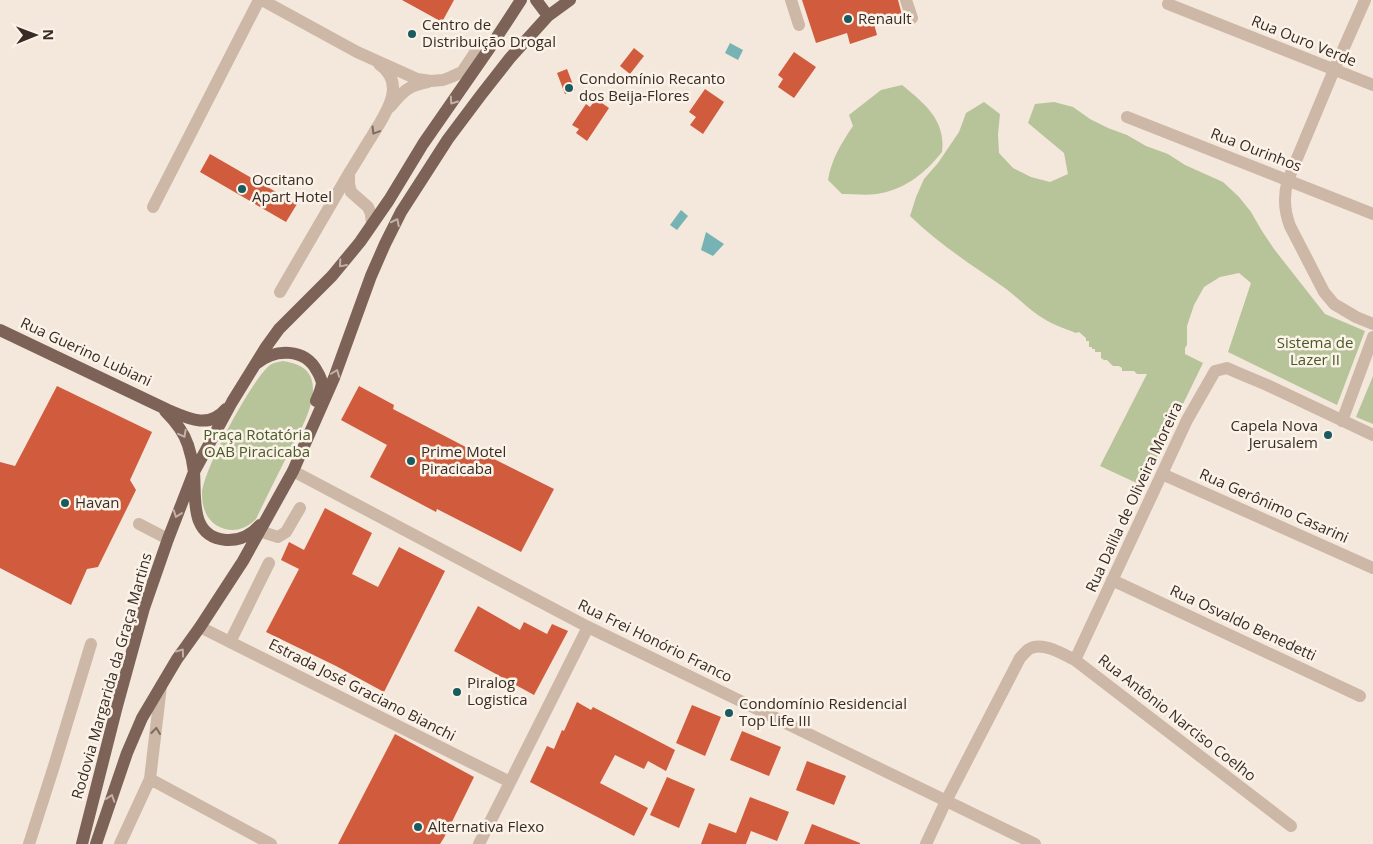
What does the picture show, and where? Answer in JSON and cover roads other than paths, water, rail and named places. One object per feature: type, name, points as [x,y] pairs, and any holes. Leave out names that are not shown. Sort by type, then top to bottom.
[{"type":"main road","name":"Rodovia Margarida da Graça Martins","points":[[82,844],[144,608],[194,472],[232,402],[266,347],[279,329],[332,276],[360,242],[389,200],[423,144],[521,0]]},
{"type":"main road","points":[[536,0],[548,16]]},
{"type":"main road","points":[[96,844],[127,753],[142,718],[176,659],[200,627],[243,561],[293,471],[334,378],[384,244],[401,212],[442,148],[510,58],[548,16],[570,0]]},
{"type":"main road","name":"Rua Guerino Lubiani","points":[[0,330],[179,415],[201,422],[220,415],[232,402]]},
{"type":"main road","points":[[253,367],[276,353],[298,355],[314,365],[322,382],[310,415],[309,433]]},
{"type":"main road","name":"Rua Guerino Lubiani","points":[[158,404],[173,419],[189,446],[194,472],[196,513],[200,524],[207,532],[215,538],[226,540],[250,535],[270,511]]},
{"type":"street","points":[[153,207],[261,0],[373,60],[417,79],[431,81]]},
{"type":"street","points":[[791,0],[799,25]]},
{"type":"street","points":[[906,0],[912,18]]},
{"type":"street","points":[[1365,0],[1288,180],[1284,203],[1286,216],[1324,292],[1334,304],[1356,317],[1373,324]]},
{"type":"street","name":"Rua Ouro Verde","points":[[1168,4],[1373,86]]},
{"type":"street","points":[[280,292],[349,173],[386,113],[398,98],[410,86],[443,80],[462,72],[476,51],[491,46]]},
{"type":"street","points":[[373,60],[386,69],[392,80],[392,98],[386,113]]},
{"type":"street","name":"Rua Ourinhos","points":[[1127,117],[1373,214]]},
{"type":"street","points":[[349,173],[348,184],[351,192],[368,207],[372,224]]},
{"type":"street","points":[[327,211],[338,202],[356,198]]},
{"type":"street","points":[[1373,338],[1342,421],[1373,435]]},
{"type":"street","name":"Rua Dalila de Oliveira Moreira","points":[[1075,660],[1187,420],[1215,371],[1227,368],[1342,421]]},
{"type":"street","name":"Rua Frei Honório Franco","points":[[293,471],[588,627],[1036,844]]},
{"type":"street","name":"Rua Gerônimo Casarini","points":[[1162,474],[1373,568]]},
{"type":"street","points":[[259,531],[278,537],[286,532],[300,508]]},
{"type":"street","points":[[139,524],[168,539]]},
{"type":"street","points":[[230,642],[269,563]]},
{"type":"street","name":"Rua Osvaldo Benedetti","points":[[1112,580],[1360,696]]},
{"type":"street","name":"Estrada José Graciano Bianchi","points":[[200,627],[510,782]]},
{"type":"street","points":[[480,844],[588,627]]},
{"type":"street","points":[[29,844],[91,644]]},
{"type":"street","name":"Rua Antônio Narciso Coelho","points":[[946,801],[1020,658],[1029,649],[1038,646],[1052,649],[1075,660],[1291,826]]},
{"type":"street","points":[[120,844],[150,779],[162,683]]},
{"type":"street","points":[[150,779],[271,844]]},
{"type":"street","points":[[926,844],[946,801]]},
{"type":"water","points":[[730,43],[743,50],[738,60],[725,53]]},
{"type":"water","points":[[681,210],[688,216],[677,230],[670,225]]},
{"type":"water","points":[[706,232],[724,244],[713,256],[701,250]]},
{"type":"place","name":"Renault","points":[[848,19]]},
{"type":"place","name":"Centro de Distribuição Drogal","points":[[412,34]]},
{"type":"place","name":"Condomínio Recanto dos Beija-Flores","points":[[569,88]]},
{"type":"place","name":"Occitano Apart Hotel","points":[[242,189]]},
{"type":"place","name":"Capela Nova Jerusalem","points":[[1328,435]]},
{"type":"place","name":"Prime Motel Piracicaba","points":[[411,461]]},
{"type":"place","name":"Havan","points":[[65,503]]},
{"type":"place","name":"Piralog Logistica","points":[[457,692]]},
{"type":"place","name":"Condomínio Residencial Top Life III","points":[[729,713]]},
{"type":"place","name":"Alternativa Flexo","points":[[418,827]]},
{"type":"park label","name":"Sistema de Lazer II","points":[[1315,352]]},
{"type":"park label","name":"Praça Rotatória OAB Piracicaba","points":[[257,444]]}]
